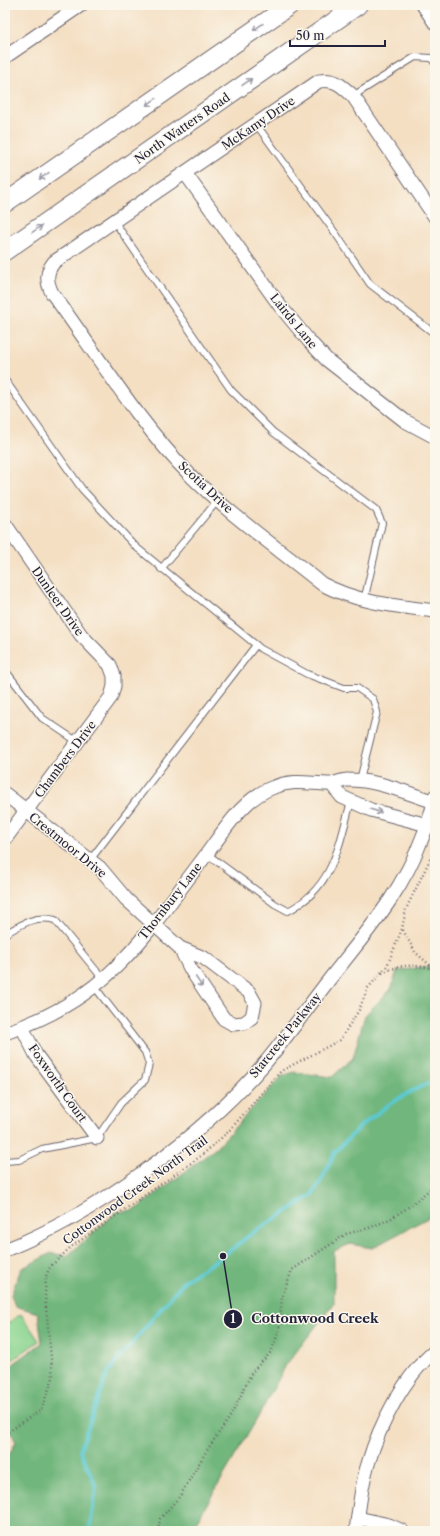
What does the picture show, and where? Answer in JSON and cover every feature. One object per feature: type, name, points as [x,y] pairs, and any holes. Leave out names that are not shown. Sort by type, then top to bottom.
[{"type":"main road","points":[[5,203],[290,5]]},
{"type":"main road","name":"North Watters Road","points":[[5,251],[358,5]]},
{"type":"street","points":[[5,57],[81,5]]},
{"type":"street","points":[[423,5],[435,24]]},
{"type":"street","name":"McKamy Drive","points":[[48,273],[54,262],[319,81],[334,81],[340,84],[353,96],[435,217]]},
{"type":"street","name":"Lairds Lane","points":[[185,173],[280,306],[309,341],[327,360],[405,421],[435,437]]},
{"type":"street","name":"Scotia Drive","points":[[48,273],[47,280],[52,293],[142,419],[191,476],[218,500],[322,584],[338,592],[364,600],[435,611]]},
{"type":"street","name":"Dunleer Drive","points":[[5,524],[81,635],[110,665],[114,676]]},
{"type":"street","name":"Chambers Drive","points":[[5,839],[111,697],[114,686],[114,676]]},
{"type":"street","name":"Thornbury Lane","points":[[5,1033],[57,1011],[99,982],[120,963],[153,923],[237,814],[258,795],[285,783],[298,781],[332,785],[345,779],[360,780],[385,785],[435,800]]},
{"type":"street","points":[[332,785],[342,797],[371,810],[431,826]]},
{"type":"street","name":"Crestmoor Drive","points":[[5,794],[100,868],[126,899],[180,948],[204,958],[249,992],[255,1003],[252,1017],[244,1023],[238,1024],[233,1024],[224,1019],[191,970],[180,948]]},
{"type":"street","name":"Starcreek Parkway","points":[[5,1250],[30,1240],[96,1204],[164,1157],[233,1096],[265,1063],[377,921],[407,874],[431,826],[435,800]]},
{"type":"street","name":"Foxworth Court","points":[[22,1027],[36,1055],[97,1138]]},
{"type":"street","points":[[356,1531],[368,1464],[386,1418],[418,1368],[435,1351]]},
{"type":"street","points":[[358,1518],[389,1525],[402,1531]]},
{"type":"lane","points":[[353,96],[415,57],[431,58],[435,63]]},
{"type":"lane","points":[[256,124],[370,284],[435,334]]},
{"type":"lane","points":[[114,221],[231,390],[273,432],[376,510],[382,523],[364,600]]},
{"type":"lane","points":[[5,380],[82,489],[136,547],[161,569],[256,645],[307,674],[344,688],[357,688],[373,700],[376,712],[360,780]]},
{"type":"lane","points":[[161,569],[218,500]]},
{"type":"lane","points":[[90,860],[256,645]]},
{"type":"lane","points":[[5,670],[42,718],[78,742]]},
{"type":"lane","points":[[207,854],[275,904],[288,911],[299,905],[321,886],[338,852],[351,801]]},
{"type":"lane","points":[[5,934],[26,922],[35,919],[44,917],[55,920],[99,982],[138,1043],[149,1064],[145,1080],[121,1103],[97,1138],[42,1149],[19,1160],[5,1161]]},
{"type":"path","name":"Cottonwood Creek North Trail","points":[[5,1434],[41,1410],[53,1378],[44,1296],[46,1276],[50,1267],[71,1247],[201,1156],[228,1132],[281,1071],[340,1040],[359,1010],[368,988],[387,966],[402,929],[406,909],[435,849]]},
{"type":"path","points":[[402,929],[415,952],[434,969]]},
{"type":"path","points":[[380,974],[408,964],[434,969]]},
{"type":"path","points":[[158,1531],[160,1519],[180,1496],[200,1461],[232,1414],[252,1372],[271,1352],[279,1331],[282,1297],[292,1270],[346,1234],[369,1228],[390,1219],[410,1206],[435,1185]]},
{"type":"green space","points":[[435,965],[435,1214],[372,1248],[350,1244],[334,1251],[334,1303],[286,1365],[257,1419],[191,1531],[5,1531],[5,1455],[9,1455],[16,1442],[5,1421],[5,1370],[42,1343],[38,1313],[15,1306],[11,1295],[21,1269],[51,1253],[67,1256],[117,1212],[135,1210],[216,1148],[282,1076],[294,1072],[332,1077],[353,1058],[365,1015],[391,989],[397,971]]},
{"type":"green space","points":[[21,1314],[39,1341],[5,1365],[5,1325]]},
{"type":"waterway","points":[[88,1531],[90,1528],[96,1486],[80,1450],[108,1372],[184,1281],[223,1256],[251,1234],[311,1196],[320,1183],[335,1152],[362,1125],[391,1103],[435,1080]]},
{"type":"place","name":"Cottonwood Creek","points":[[223,1256]]}]
